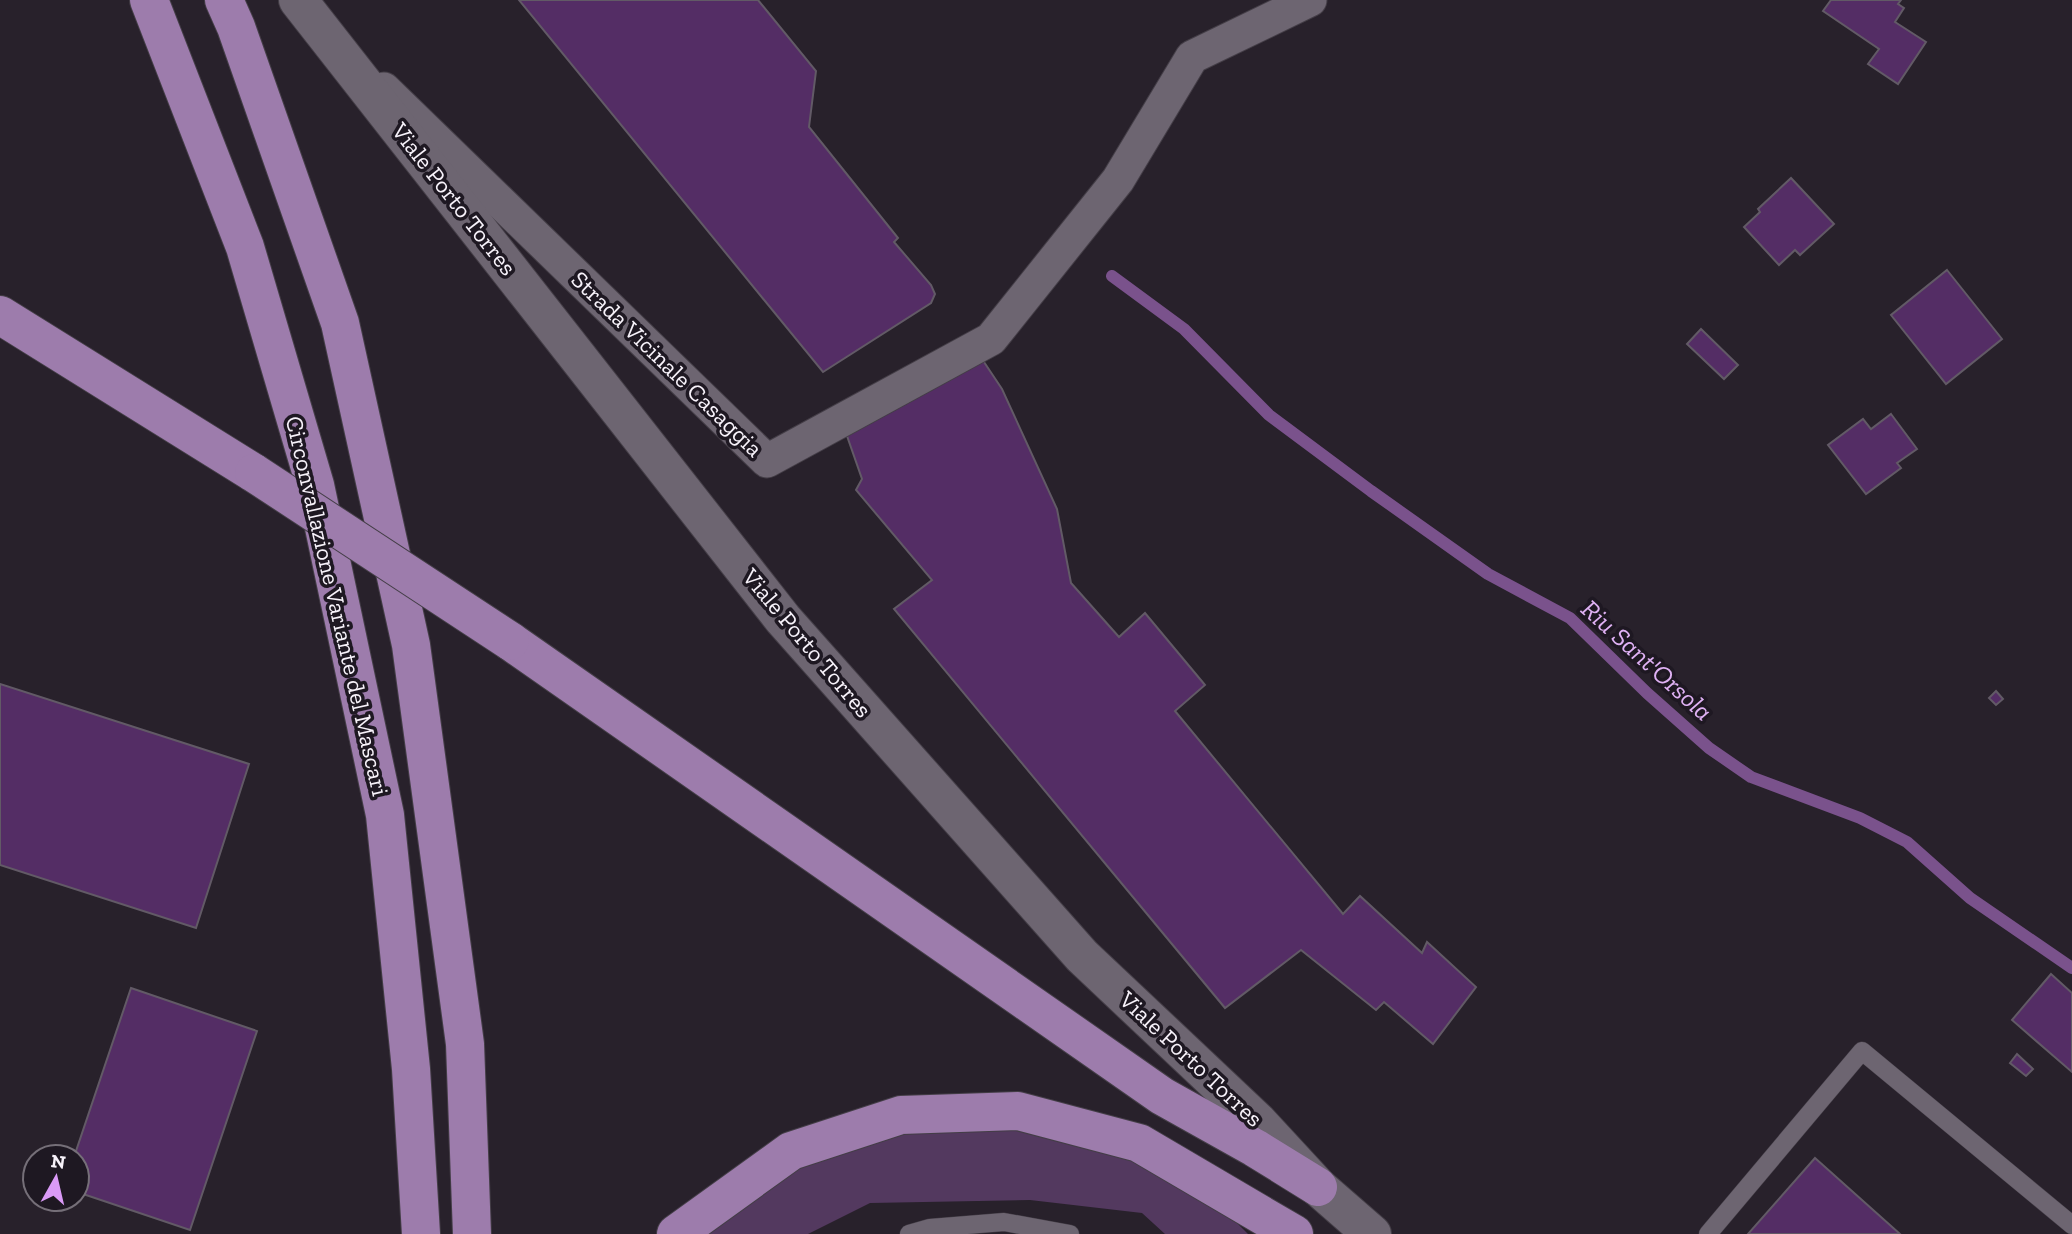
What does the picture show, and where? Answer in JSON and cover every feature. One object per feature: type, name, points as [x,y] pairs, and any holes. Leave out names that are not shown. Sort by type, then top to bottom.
[{"type":"highway","name":"Circonvallazione Variante del Mascari","points":[[149,0],[245,247],[315,485],[385,815],[411,1069],[421,1234]]},
{"type":"highway","name":"Circonvallazione Variante del Mascari","points":[[224,0],[236,27],[340,323],[411,645],[465,1044],[472,1234]]},
{"type":"highway","points":[[0,315],[254,473],[510,641],[1162,1096],[1318,1187]]},
{"type":"highway","points":[[1162,1096],[1262,1186],[1309,1234]]},
{"type":"highway","points":[[676,1234],[791,1150],[901,1115],[1018,1111],[1139,1143],[1294,1234]]},
{"type":"main road","name":"Viale Porto Torres","points":[[305,9],[783,619],[1082,956],[1257,1121],[1318,1187],[1372,1234]]},
{"type":"street","name":"Strada Vicinale Casaggia","points":[[305,9],[767,461],[991,339],[1118,180],[1192,57],[1310,0]]},
{"type":"lane","points":[[1708,1234],[1862,1051],[2072,1225]]},
{"type":"lane","points":[[909,1234],[930,1228],[1004,1222],[1070,1234]]},
{"type":"shaded area","points":[[928,1125],[1003,1126],[1148,1165],[1231,1217],[1248,1234],[1165,1234],[1142,1213],[1030,1200],[870,1203],[808,1234],[699,1234],[808,1160]]},
{"type":"building","points":[[519,0],[758,0],[816,71],[809,127],[898,238],[894,242],[931,285],[935,294],[931,303],[823,372]]},
{"type":"building","points":[[1831,0],[1901,0],[1898,4],[1904,8],[1895,22],[1926,42],[1898,84],[1868,64],[1879,49],[1823,11]]},
{"type":"building","points":[[1791,178],[1834,224],[1800,255],[1795,250],[1779,265],[1744,227],[1760,212],[1758,209]]},
{"type":"building","points":[[1947,270],[2002,339],[1946,384],[1891,315]]},
{"type":"building","points":[[1701,329],[1738,365],[1724,379],[1687,344]]},
{"type":"building","points":[[980,356],[1002,389],[1057,509],[1071,583],[1119,637],[1145,613],[1205,685],[1175,711],[1343,914],[1360,896],[1422,953],[1427,942],[1476,987],[1433,1044],[1384,1002],[1376,1010],[1301,950],[1225,1008],[894,609],[932,580],[856,490],[862,479],[847,436]]},
{"type":"building","points":[[1891,414],[1917,449],[1897,463],[1901,468],[1866,494],[1828,445],[1863,419],[1871,429]]},
{"type":"building","points":[[0,684],[249,764],[196,928],[0,865]]},
{"type":"building","points":[[1996,691],[2003,699],[1996,705],[1989,698]]},
{"type":"building","points":[[2051,974],[2072,993],[2072,1072],[2012,1020]]},
{"type":"building","points":[[131,988],[257,1031],[190,1230],[91,1197],[91,1143],[79,1143]]},
{"type":"building","points":[[2017,1054],[2033,1069],[2026,1076],[2010,1063]]},
{"type":"building","points":[[1815,1158],[1900,1234],[1748,1234]]},
{"type":"waterway","name":"Riu Sant'Orsola","points":[[1112,276],[1184,329],[1269,415],[1488,574],[1570,618],[1647,693],[1709,748],[1751,777],[1860,818],[1907,842],[1970,898],[2072,968]]}]
